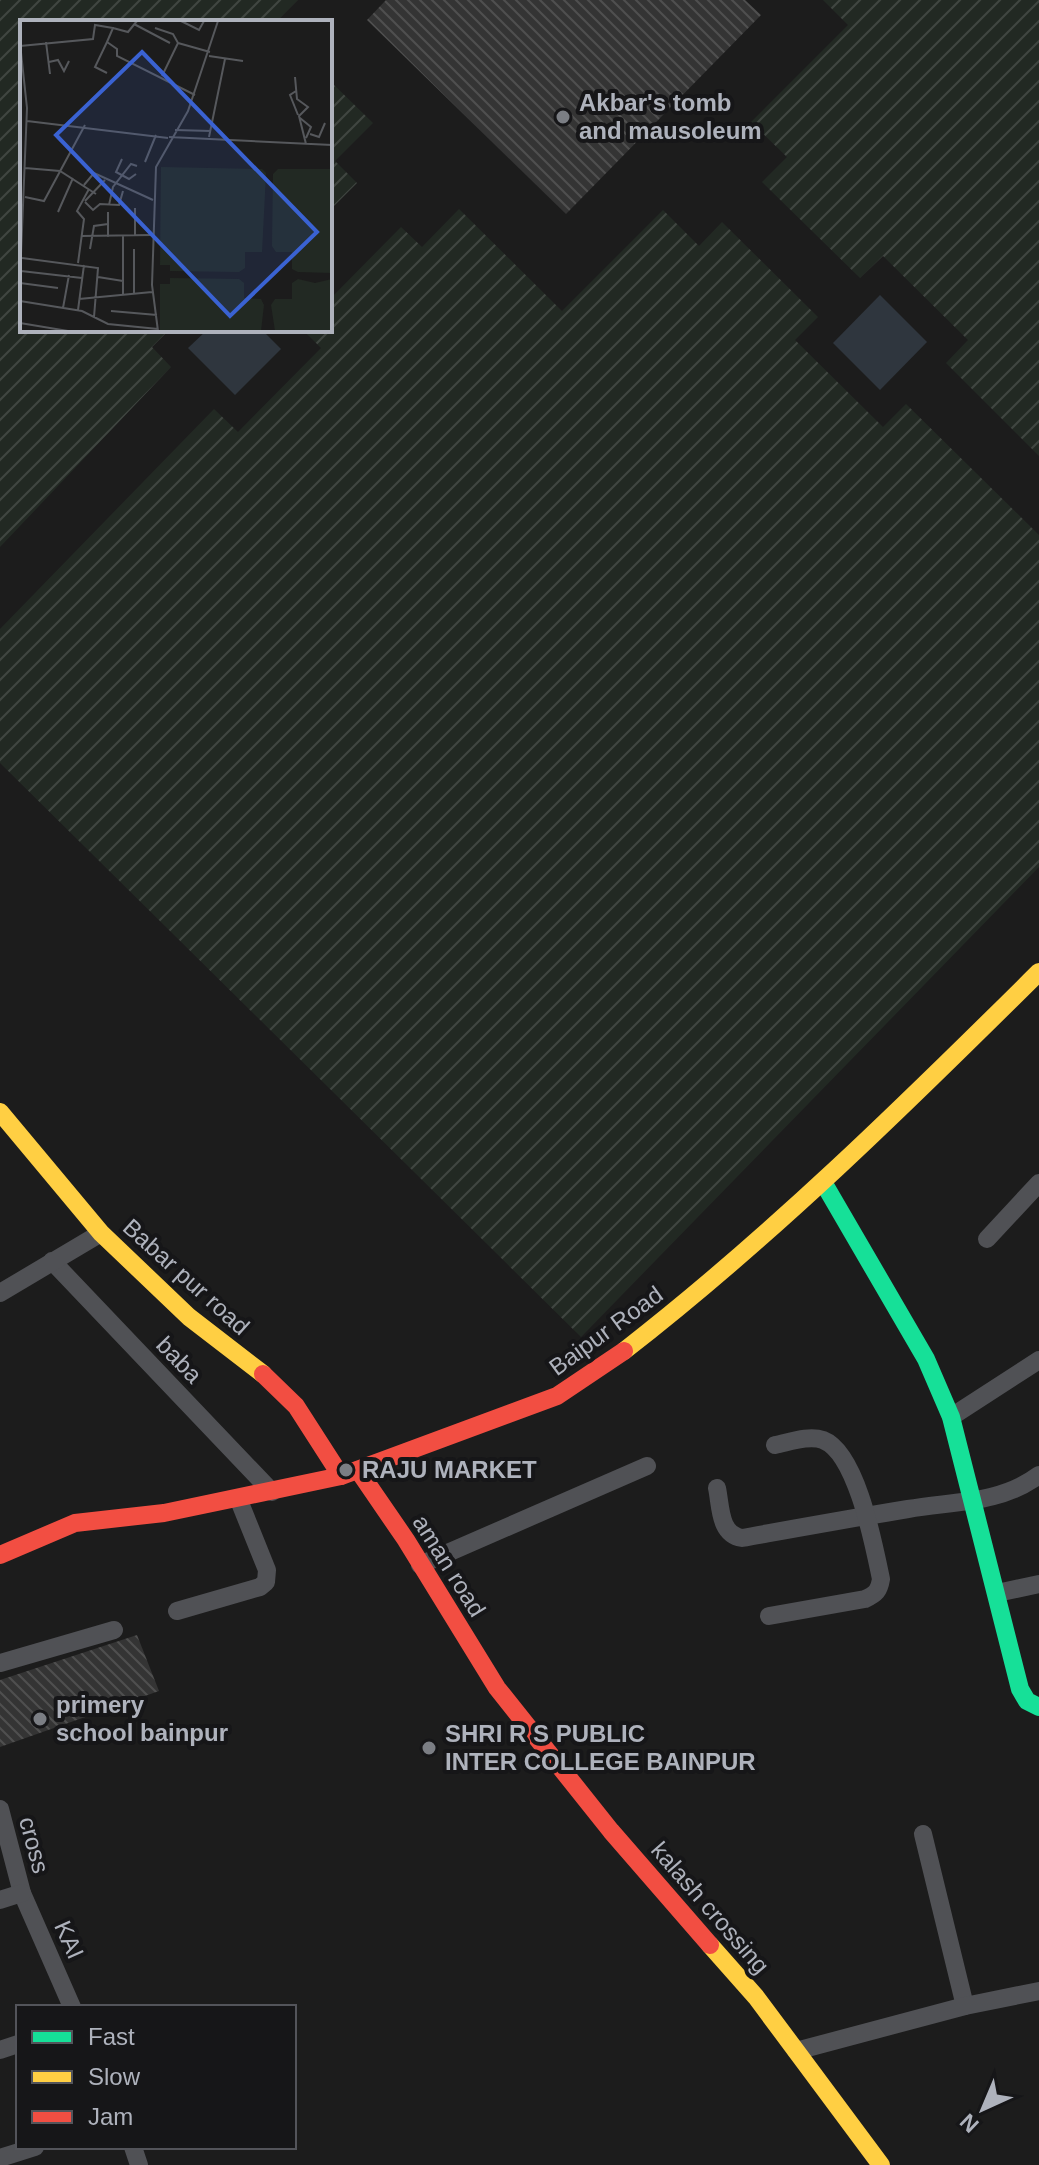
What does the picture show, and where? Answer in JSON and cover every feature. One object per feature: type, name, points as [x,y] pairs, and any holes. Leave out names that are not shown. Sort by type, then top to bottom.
[{"type":"street","name":"Baipur Road","points":[[0,1555],[75,1523],[164,1513],[350,1473],[557,1396],[604,1367],[686,1303],[823,1182],[1039,972]]},
{"type":"street","name":"Babar pur road","points":[[0,1112],[101,1233],[189,1317],[285,1395],[350,1473]]},
{"type":"street","points":[[823,1182],[926,1359],[951,1417],[1020,1689],[1024,1698],[1034,1707],[1039,1707]]},
{"type":"street","points":[[987,1239],[1039,1183]]},
{"type":"street","points":[[0,1293],[101,1233]]},
{"type":"street","name":"baba","points":[[52,1261],[272,1492]]},
{"type":"street","points":[[951,1417],[1039,1360]]},
{"type":"street","points":[[769,1616],[865,1599],[880,1589],[881,1579],[867,1516],[845,1460],[833,1444],[820,1438],[775,1445]]},
{"type":"street","points":[[420,1565],[647,1466]]},
{"type":"street","name":"aman road","points":[[350,1473],[420,1565],[497,1688]]},
{"type":"street","points":[[717,1488],[723,1523],[734,1536],[742,1538],[1011,1493],[1039,1475]]},
{"type":"street","points":[[177,1611],[260,1587],[266,1582],[267,1570],[238,1498]]},
{"type":"street","points":[[997,1593],[1039,1584]]},
{"type":"street","points":[[0,1663],[114,1630]]},
{"type":"street","name":"kalash crossing","points":[[497,1688],[611,1831],[738,1976],[881,2165]]},
{"type":"street","name":"cross","points":[[0,1809],[22,1893]]},
{"type":"street","points":[[923,1834],[965,2006]]},
{"type":"street","points":[[0,1900],[22,1893]]},
{"type":"street","name":"KAI","points":[[22,1893],[71,2005]]},
{"type":"street","points":[[796,2051],[965,2006],[1039,1991]]},
{"type":"street","points":[[0,2158],[29,2149]]},
{"type":"shaded area","points":[[0,0],[298,0],[278,20],[20,20],[20,332],[167,332],[152,347],[171,367],[0,547]]},
{"type":"shaded area","points":[[823,0],[1039,0],[1039,456],[946,363],[968,340],[883,256],[860,278],[762,182],[787,157],[751,122],[848,25]]},
{"type":"shaded area","points":[[332,83],[373,123],[335,161],[357,183],[332,208]]},
{"type":"shaded area","points":[[459,209],[562,311],[663,210],[699,246],[722,222],[818,317],[795,340],[883,427],[906,404],[1039,535],[1039,867],[581,1337],[0,763],[0,629],[214,409],[238,432],[321,348],[305,332],[332,332],[332,297],[401,227],[422,247]]},
{"type":"shaded area","points":[[880,295],[927,342],[880,390],[833,343]]},
{"type":"shaded area","points":[[205,332],[264,332],[281,349],[235,395],[188,348]]},
{"type":"building","name":"Akbar's tomb and mausoleum","points":[[386,0],[745,0],[761,15],[566,214],[367,20]]},
{"type":"building","name":"primery school bainpur","points":[[137,1635],[159,1691],[0,1747],[0,1680]]},
{"type":"traffic: fast","points":[[823,1182],[926,1359],[951,1417],[1020,1689],[1027,1701],[1039,1707]]},
{"type":"traffic: slow","points":[[624,1351],[785,1215],[888,1120],[1039,972]]},
{"type":"traffic: slow","points":[[0,1112],[101,1233],[189,1317],[263,1374]]},
{"type":"traffic: slow","points":[[710,1945],[756,1997],[881,2165]]},
{"type":"traffic: jam","points":[[0,1555],[75,1523],[164,1513],[341,1476],[557,1396],[624,1351]]},
{"type":"traffic: jam","points":[[263,1374],[296,1406],[341,1476]]},
{"type":"traffic: jam","points":[[358,1470],[406,1540],[497,1688],[611,1831],[710,1945]]},
{"type":"place","name":"Akbar's tomb and mausoleum","points":[[563,117]]},
{"type":"place","name":"RAJU MARKET","points":[[346,1470]]},
{"type":"place","name":"primery school bainpur","points":[[40,1719]]},
{"type":"place","name":"SHRI R S PUBLIC INTER COLLEGE BAINPUR","points":[[429,1748]]}]
